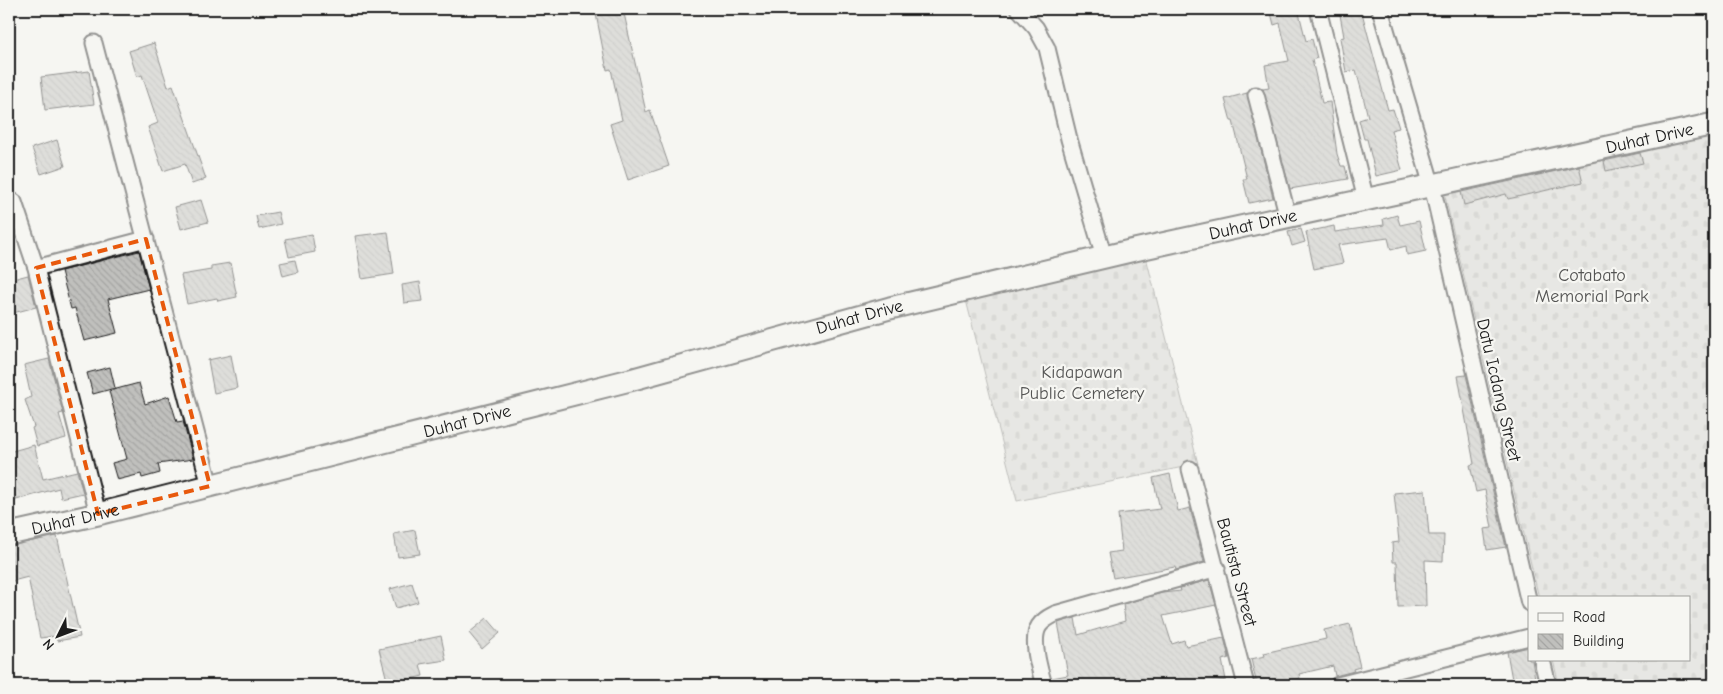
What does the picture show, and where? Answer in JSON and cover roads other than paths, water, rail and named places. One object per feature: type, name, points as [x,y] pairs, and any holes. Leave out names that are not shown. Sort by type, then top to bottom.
[{"type":"street","points":[[1019,9],[1036,28],[1047,48],[1069,138],[1104,257]]},
{"type":"street","points":[[1318,9],[1366,200]]},
{"type":"street","name":"Datu Icdang Street","points":[[1380,9],[1432,186],[1528,599]]},
{"type":"street","points":[[94,43],[210,486]]},
{"type":"street","points":[[1256,95],[1288,217]]},
{"type":"street","name":"Duhat Drive","points":[[9,534],[98,514],[630,380],[890,308],[1104,257],[1714,124]]},
{"type":"street","points":[[14,202],[36,268],[98,514]]},
{"type":"street","points":[[36,268],[146,239]]},
{"type":"street","name":"Bautista Street","points":[[1190,468],[1246,685]]},
{"type":"street","points":[[1044,685],[1037,660],[1036,633],[1043,621],[1055,614],[1216,568]]},
{"type":"street","points":[[1338,685],[1528,637]]},
{"type":"street","points":[[1542,662],[1548,685]]},
{"type":"park label","name":"Cotabato Memorial Park","points":[[1592,285]]},
{"type":"park label","name":"Kidapawan Public Cemetery","points":[[1082,382]]}]
